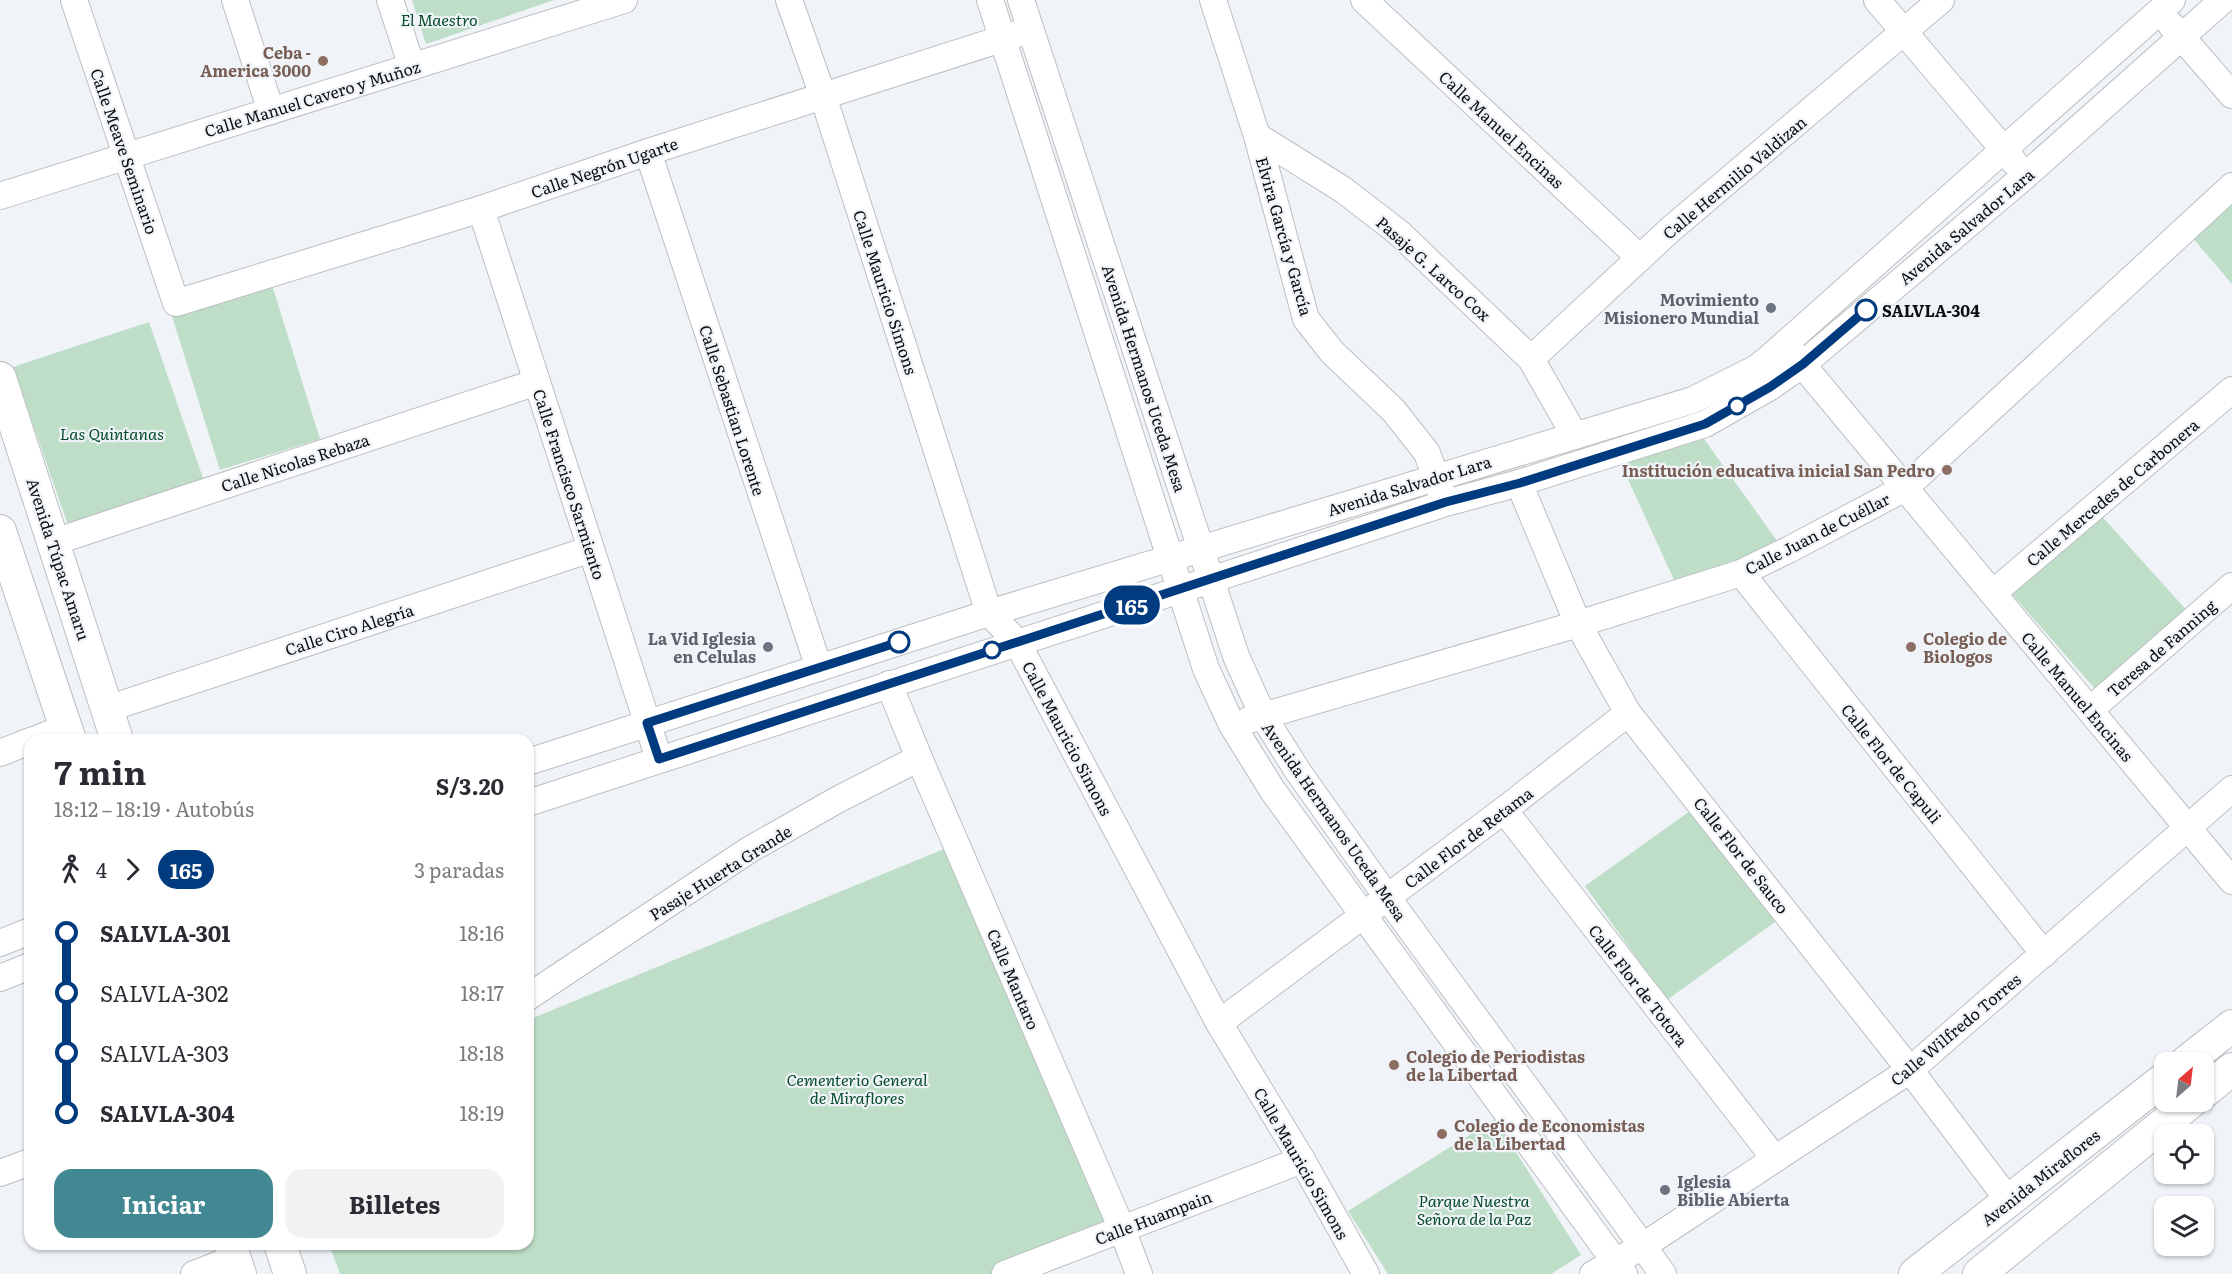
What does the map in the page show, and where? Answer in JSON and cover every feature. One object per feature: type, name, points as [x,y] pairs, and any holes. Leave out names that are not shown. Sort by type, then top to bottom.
[{"type":"main road","name":"Avenida Túpac Amaru","points":[[0,378],[115,734]]},
{"type":"main road","points":[[2,548],[68,733]]},
{"type":"main road","points":[[2199,1052],[2232,1026]]},
{"type":"main road","points":[[2214,1084],[2232,1069]]},
{"type":"main road","name":"Avenida Miraflores","points":[[1920,1273],[2154,1087]]},
{"type":"main road","points":[[1979,1274],[2178,1112]]},
{"type":"main road","points":[[282,1250],[290,1274]]},
{"type":"street","name":"Calle Meave Seminario","points":[[74,0],[176,303]]},
{"type":"street","points":[[235,0],[271,111]]},
{"type":"street","points":[[390,0],[412,67]]},
{"type":"street","name":"Calle Manuel Cavero y Muñoz","points":[[0,196],[624,0]]},
{"type":"street","name":"Calle Mauricio Simons","points":[[789,0],[823,96],[989,613],[1017,642],[1219,1023],[1302,1160],[1366,1274]]},
{"type":"street","name":"Avenida Hermanos Uceda Mesa","points":[[990,0],[1206,669],[1232,725],[1274,791],[1611,1270]]},
{"type":"street","name":"Avenida Hermanos Uceda Mesa","points":[[1021,0],[1236,656],[1263,716],[1299,773],[1387,897],[1663,1274]]},
{"type":"street","name":"Elvira García y García","points":[[1214,0],[1257,136],[1306,320],[1332,352],[1394,411],[1427,453],[1446,502]]},
{"type":"street","points":[[1877,0],[2025,176]]},
{"type":"street","name":"Calle Hermilio Valdizan","points":[[1531,359],[1671,229],[1941,0]]},
{"type":"street","name":"Avenida Salvador Lara","points":[[534,801],[1446,502],[1520,483],[1705,424],[1770,387],[1803,364],[2025,176],[2223,0]]},
{"type":"street","name":"Calle Manuel Encinas","points":[[1369,4],[1640,258]]},
{"type":"street","points":[[2166,5],[2182,37],[2232,95]]},
{"type":"street","name":"Avenida Salvador Lara","points":[[534,760],[989,613],[1694,400],[1755,369],[1785,345],[2166,5]]},
{"type":"street","name":"Calle Negrón Ugarte","points":[[176,303],[481,209],[648,152],[1031,30]]},
{"type":"street","name":"Pasaje G. Larco Cox","points":[[1257,136],[1342,189],[1398,232],[1531,359],[1575,436]]},
{"type":"street","name":"Calle Sebastian Lorente","points":[[648,152],[819,668]]},
{"type":"street","name":"Calle Juan de Cuéllar","points":[[1232,725],[1578,624],[1741,573],[1792,549],[1905,488],[2232,186]]},
{"type":"street","name":"Calle Francisco Sarmiento","points":[[481,209],[659,759]]},
{"type":"street","points":[[1100,340],[1130,330]]},
{"type":"street","name":"Calle Manuel Encinas","points":[[1785,345],[2232,881]]},
{"type":"street","name":"Calle Nicolas Rebaza","points":[[54,542],[537,382]]},
{"type":"street","name":"Calle Mercedes de Carbonera","points":[[1993,593],[2232,390]]},
{"type":"street","name":"Calle Flor de Sauco","points":[[1520,483],[1578,624],[1628,713],[1910,1070],[2009,1201]]},
{"type":"street","name":"Calle Ciro Alegría","points":[[107,709],[591,549]]},
{"type":"street","name":"Calle Flor de Capuli","points":[[1741,573],[2044,954]]},
{"type":"street","name":"Teresa de Fanning","points":[[2090,710],[2232,586]]},
{"type":"street","name":"Calle Mantaro","points":[[889,684],[918,758],[1122,1229],[1139,1274]]},
{"type":"street","name":"Calle Flor de Retama","points":[[1219,1023],[1504,810],[1628,713]]},
{"type":"street","points":[[0,753],[24,743]]},
{"type":"street","name":"Pasaje Huerta Grande","points":[[534,993],[749,850],[837,800],[918,758]]},
{"type":"street","name":"Calle Wilfredo Torres","points":[[1611,1270],[1642,1246],[1910,1070],[2232,789]]},
{"type":"street","name":"Calle Flor de Totora","points":[[1504,810],[1775,1159]]},
{"type":"street","points":[[0,944],[24,934]]},
{"type":"street","points":[[0,978],[24,968]]},
{"type":"street","name":"Calle Huampain","points":[[1005,1274],[1302,1160]]},
{"type":"street","points":[[0,1173],[24,1164]]},
{"type":"street","points":[[194,1274],[235,1259]]},
{"type":"green space","name":"El Maestro","points":[[412,0],[554,0],[426,44]]},
{"type":"green space","points":[[2232,199],[2232,284],[2191,236]]},
{"type":"green space","points":[[272,285],[320,439],[220,470],[172,316]]},
{"type":"green space","name":"Las Quintanas","points":[[149,322],[204,481],[68,525],[13,367]]},
{"type":"green space","points":[[1702,436],[1780,545],[1675,582],[1621,464]]},
{"type":"green space","points":[[2098,512],[2191,615],[2096,690],[2012,594]]},
{"type":"green space","points":[[1697,806],[1779,919],[1667,1000],[1585,886]]},
{"type":"green space","name":"Cementerio General de Miraflores","points":[[956,844],[1122,1229],[1005,1274],[340,1274],[331,1250],[534,1250],[534,1018]]},
{"type":"green space","name":"Parque Nuestra Señora de la Paz","points":[[1495,1119],[1581,1255],[1551,1274],[1388,1274],[1348,1211]]},
{"type":"bus line","name":"165","points":[[899,642],[647,723],[659,759],[1446,502],[1520,483],[1705,424],[1770,387],[1803,364],[1866,310]]},
{"type":"place","name":"Ceba - America 3000","points":[[323,61]]},
{"type":"place","name":"Movimiento Misionero Mundial","points":[[1771,308]]},
{"type":"place","name":"SALVLA-304","points":[[1866,310]]},
{"type":"place","name":"Institución educativa inicial San Pedro","points":[[1947,470]]},
{"type":"place","name":"La Vid Iglesia en Celulas","points":[[768,647]]},
{"type":"place","name":"Colegio de Biologos","points":[[1911,647]]},
{"type":"place","name":"Colegio de Periodistas de la Libertad","points":[[1394,1065]]},
{"type":"place","name":"Colegio de Economistas de la Libertad","points":[[1442,1134]]},
{"type":"place","name":"Iglesia Biblie Abierta","points":[[1665,1190]]}]
